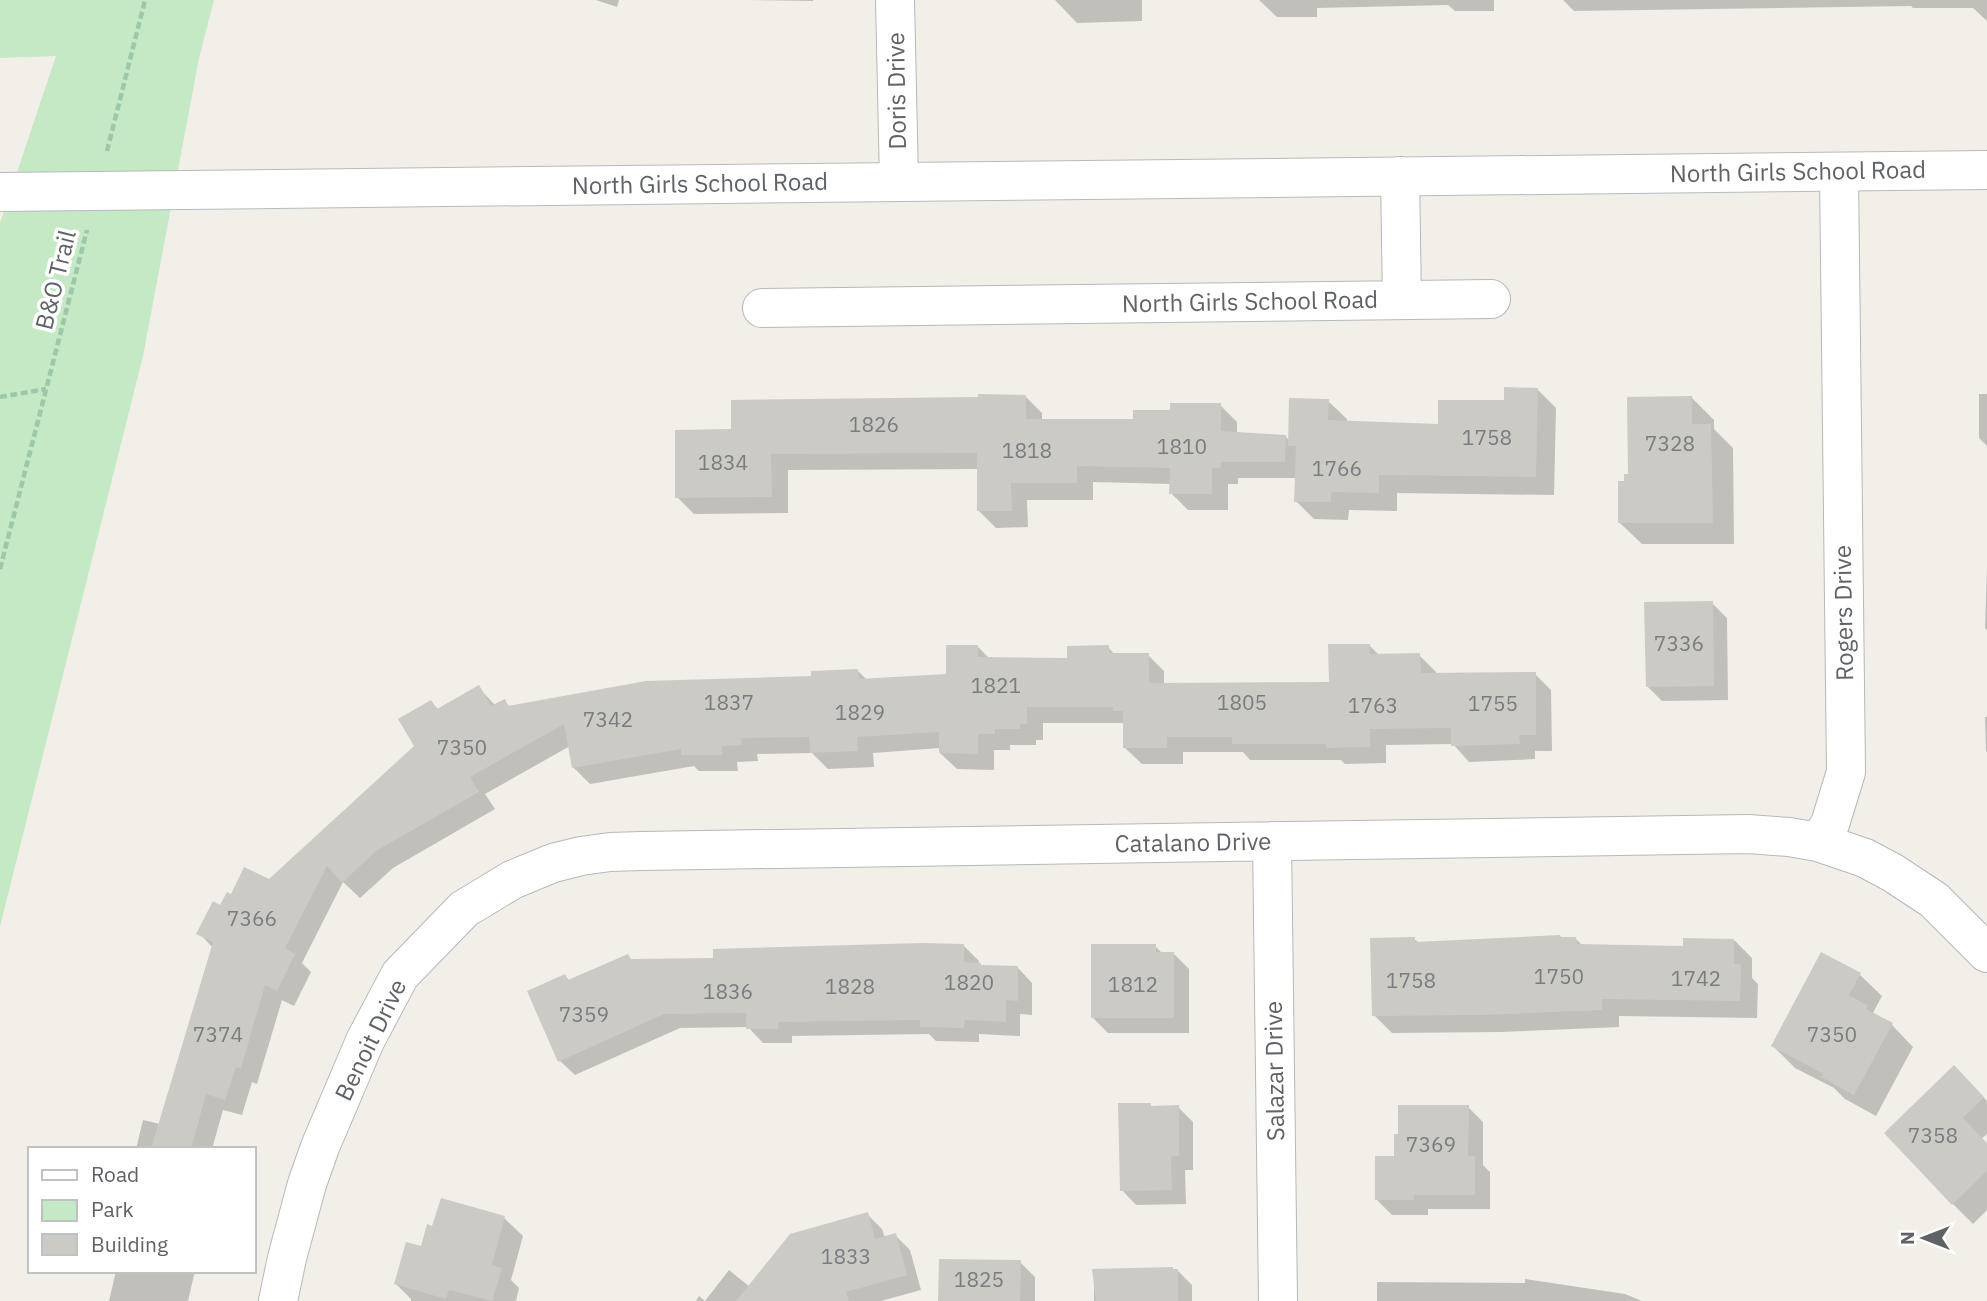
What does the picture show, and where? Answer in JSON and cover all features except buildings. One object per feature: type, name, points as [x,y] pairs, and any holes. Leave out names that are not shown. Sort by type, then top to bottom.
[{"type":"street","name":"Doris Drive","points":[[895,0],[899,182]]},
{"type":"street","name":"North Girls School Road","points":[[0,192],[1987,170]]},
{"type":"street","name":"Rogers Drive","points":[[1818,842],[1830,824],[1846,772],[1839,172]]},
{"type":"street","name":"North Girls School Road","points":[[1400,176],[1402,300]]},
{"type":"street","name":"North Girls School Road","points":[[762,308],[1491,299]]},
{"type":"street","name":"Catalano Drive","points":[[568,860],[610,852],[641,850],[1748,834],[1818,842]]},
{"type":"street","name":"Salazar Drive","points":[[1272,841],[1278,1301]]},
{"type":"street","points":[[1818,842],[1865,858],[1921,890],[1987,953]]},
{"type":"street","name":"Benoit Drive","points":[[278,1301],[307,1184],[320,1147],[365,1041],[400,975],[464,909],[512,880],[553,863],[568,860]]},
{"type":"path","name":"B&O Trail","points":[[0,569],[145,0]]},
{"type":"path","points":[[0,397],[46,389]]},
{"type":"green space","points":[[0,0],[214,0],[199,58],[143,356],[0,926],[0,223],[56,56],[0,58]]}]
